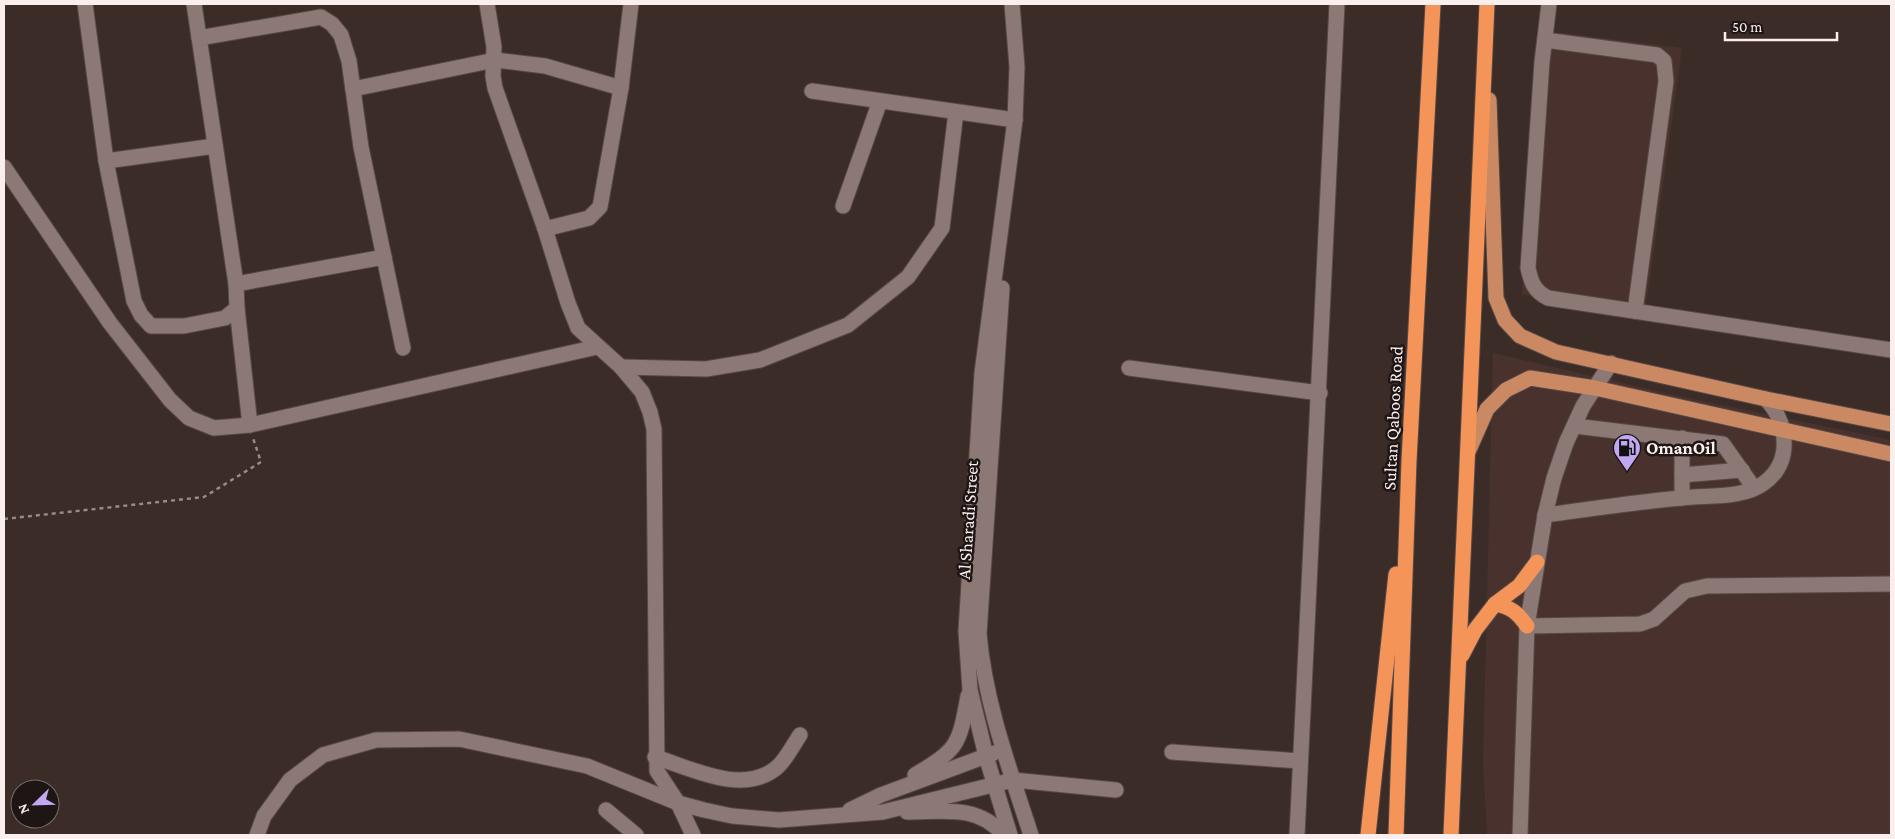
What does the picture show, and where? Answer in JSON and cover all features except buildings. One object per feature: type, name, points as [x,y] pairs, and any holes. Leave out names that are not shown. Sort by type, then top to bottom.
[{"type":"highway","name":"Sultan Qaboos Road","points":[[1396,835],[1409,461],[1433,4]]},
{"type":"highway","points":[[1451,835],[1487,10]]},
{"type":"highway","points":[[1368,835],[1409,461]]},
{"type":"highway","points":[[1459,661],[1475,630],[1495,604],[1519,586],[1537,562]]},
{"type":"highway","points":[[1495,604],[1509,606],[1527,626]]},
{"type":"main road","points":[[1487,10],[1496,298],[1505,320],[1520,336],[1556,352],[1766,399],[1891,424]]},
{"type":"main road","points":[[1468,452],[1487,409],[1506,390],[1530,378],[1595,388],[1891,454]]},
{"type":"street","points":[[85,4],[106,161],[134,301],[141,315],[151,326],[184,326],[225,318],[237,308]]},
{"type":"street","points":[[194,4],[236,284],[250,425]]},
{"type":"street","points":[[487,4],[495,60],[493,76],[495,88],[545,229],[568,303],[578,328],[621,367],[642,392],[650,412],[654,429],[657,771],[678,803],[693,835]]},
{"type":"street","points":[[545,229],[589,218],[600,207],[621,88],[631,4]]},
{"type":"street","name":"Al Sharadi Street","points":[[1010,835],[986,756],[970,690],[966,632],[982,373],[1015,120],[1017,67],[1012,4]]},
{"type":"street","points":[[1297,835],[1320,393],[1336,4]]},
{"type":"street","points":[[1549,4],[1528,268],[1530,280],[1537,293],[1548,298],[1891,350]]},
{"type":"street","points":[[199,38],[321,17],[332,24],[341,35],[349,61],[361,147],[403,348]]},
{"type":"street","points":[[1545,40],[1658,55],[1664,61],[1666,81],[1635,310]]},
{"type":"street","points":[[353,89],[495,60],[545,66],[621,88]]},
{"type":"street","points":[[812,91],[1015,120]]},
{"type":"street","points":[[843,206],[880,101]]},
{"type":"street","points":[[621,367],[706,368],[760,360],[848,325],[908,278],[942,228],[956,112]]},
{"type":"street","points":[[106,161],[215,146]]},
{"type":"street","points":[[4,167],[110,323],[170,400],[189,418],[214,428],[250,425],[597,347]]},
{"type":"street","name":"Al Sharadi Street","points":[[1005,201],[1003,275],[979,634],[985,675],[1004,750],[1032,835]]},
{"type":"street","points":[[236,284],[384,257]]},
{"type":"street","points":[[1520,835],[1527,626],[1545,515],[1559,460],[1583,406],[1611,363]]},
{"type":"street","points":[[1129,368],[1320,393]]},
{"type":"street","points":[[1545,515],[1682,498],[1714,496],[1754,488],[1764,484],[1779,467],[1785,447],[1784,430],[1777,413],[1766,399]]},
{"type":"street","points":[[1575,426],[1723,444],[1754,488]]},
{"type":"street","points":[[1682,438],[1682,498]]},
{"type":"street","points":[[1682,475],[1742,470]]},
{"type":"street","points":[[1527,626],[1640,624],[1654,619],[1685,591],[1707,586],[1891,584]]},
{"type":"street","points":[[881,796],[946,757],[961,732],[970,690]]},
{"type":"street","points":[[656,757],[728,780],[756,779],[776,769],[800,735]]},
{"type":"street","points":[[258,835],[264,816],[290,780],[323,755],[376,740],[459,739],[587,766],[678,803],[732,816],[771,819],[844,813],[972,813],[993,824],[1004,835]]},
{"type":"street","points":[[844,813],[881,796],[1004,750]]},
{"type":"street","points":[[1172,752],[1300,762]]},
{"type":"street","points":[[883,812],[1013,780],[1116,790]]},
{"type":"street","points":[[606,810],[636,835]]},
{"type":"path","points":[[4,519],[204,497],[261,462],[250,425]]},
{"type":"shaded area","points":[[1538,30],[1682,48],[1648,293],[1642,318],[1522,294]]},
{"type":"shaded area","points":[[1493,353],[1670,394],[1891,440],[1891,835],[1487,835],[1483,762]]},
{"type":"place","name":"OmanOil","points":[[1627,472]]}]
